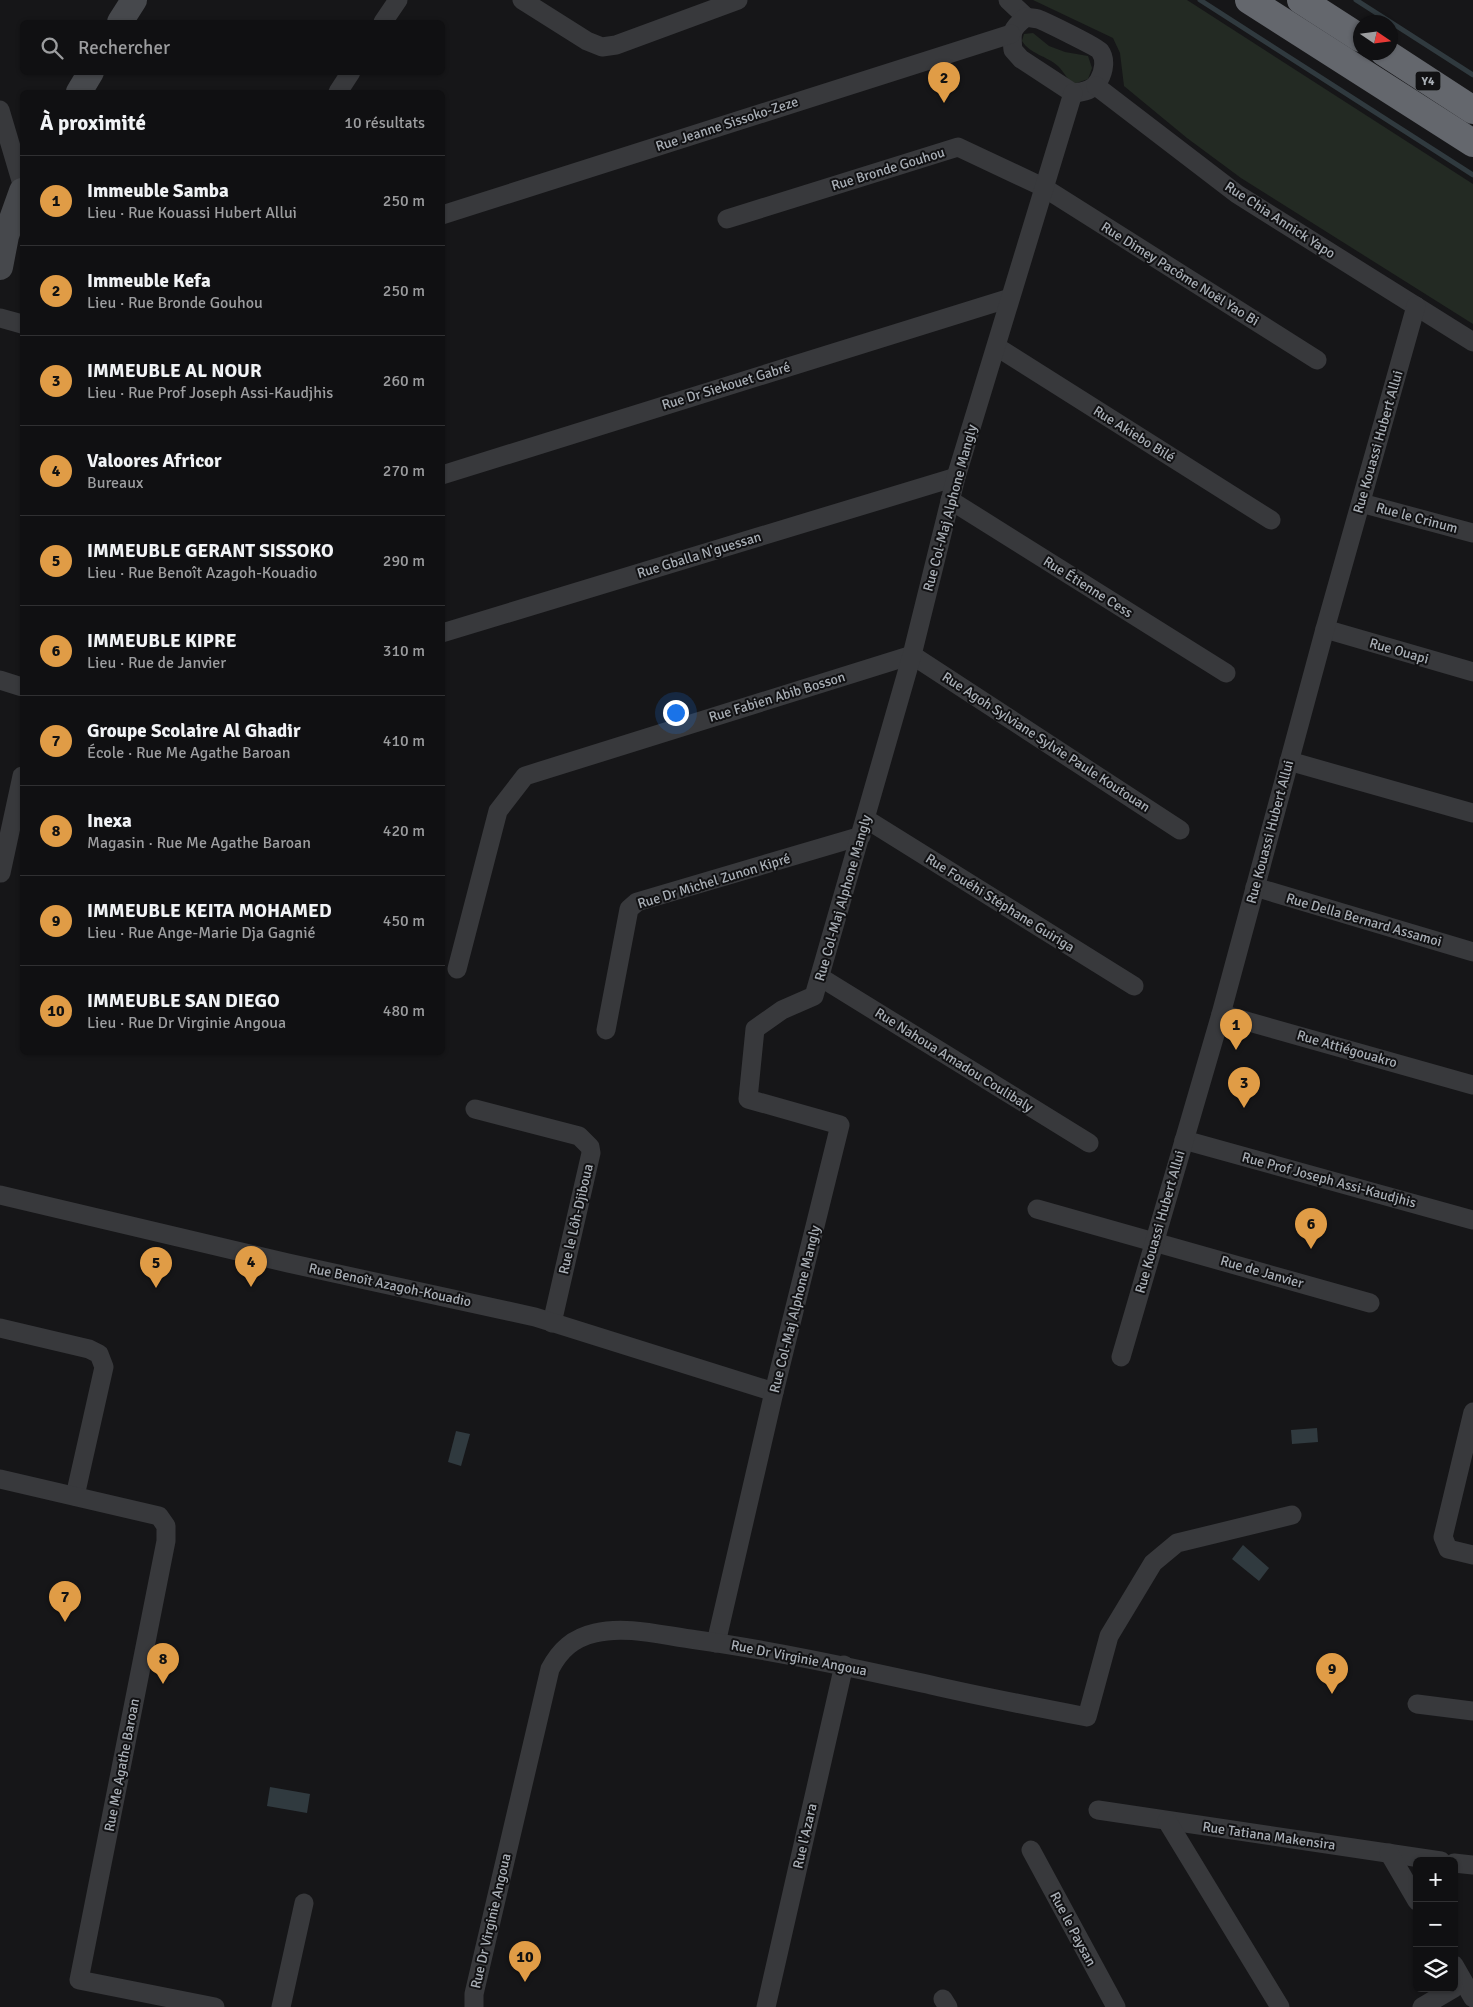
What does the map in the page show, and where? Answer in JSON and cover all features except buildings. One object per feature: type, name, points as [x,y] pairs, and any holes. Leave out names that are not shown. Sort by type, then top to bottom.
[{"type":"highway","name":"Y4","points":[[1249,0],[1473,143]]},
{"type":"highway","points":[[1301,0],[1353,33]]},
{"type":"highway","name":"Y4","points":[[1396,60],[1473,110]]},
{"type":"main road","points":[[121,20],[134,0]]},
{"type":"main road","points":[[80,90],[89,75]]},
{"type":"main road","points":[[0,267],[6,236],[17,219],[20,202]]},
{"type":"street","points":[[384,20],[398,0]]},
{"type":"street","points":[[522,0],[586,41],[602,47],[616,45],[738,0]]},
{"type":"street","points":[[1008,0],[1026,17],[1038,19],[1092,44],[1100,51],[1104,60],[1103,72],[1096,86],[1082,93],[1073,93],[1021,59],[1013,50],[1012,34],[1014,27],[1026,17]]},
{"type":"street","name":"Rue Jeanne Sissoko-Zeze","points":[[445,214],[1012,34]]},
{"type":"street","points":[[339,90],[349,75]]},
{"type":"street","name":"Rue Chia Annick Yapo","points":[[1096,86],[1238,194],[1473,342]]},
{"type":"street","name":"Rue Col-Maj Alphone Mangly","points":[[716,1643],[774,1392],[840,1126],[748,1099],[755,1029],[782,1010],[814,996],[912,655],[956,477],[1073,93]]},
{"type":"street","points":[[0,110],[20,177]]},
{"type":"street","name":"Rue Bronde Gouhou","points":[[727,219],[958,147],[1043,188]]},
{"type":"street","name":"Rue Dimey Pacôme Noël Yao Bi","points":[[1043,188],[1317,360]]},
{"type":"street","name":"Rue Dr Siekouet Gabré","points":[[445,474],[1010,298]]},
{"type":"street","name":"Rue Kouassi Hubert Allui","points":[[1121,1357],[1221,1014],[1325,629],[1416,306]]},
{"type":"street","points":[[0,318],[20,323]]},
{"type":"street","name":"Rue Akiebo Bilé","points":[[997,347],[1271,520]]},
{"type":"street","name":"Rue Gballa N'guessan","points":[[445,632],[956,477]]},
{"type":"street","name":"Rue Étienne Cess","points":[[950,500],[1226,673]]},
{"type":"street","name":"Rue le Crinum","points":[[1361,503],[1473,533]]},
{"type":"street","name":"Rue Ouapi","points":[[1325,629],[1473,672]]},
{"type":"street","name":"Rue Agoh Sylviane Sylvie Paule Koutouan","points":[[912,655],[1180,830]]},
{"type":"street","name":"Rue Fabien Abib Bosson","points":[[457,969],[498,811],[525,776],[912,655]]},
{"type":"street","points":[[0,680],[20,686]]},
{"type":"street","points":[[1289,761],[1473,813]]},
{"type":"street","points":[[0,873],[20,785]]},
{"type":"street","name":"Rue Fouéhi Stéphane Guiriga","points":[[863,827],[1134,986]]},
{"type":"street","name":"Rue Dr Michel Zunon Kipré","points":[[606,1030],[629,909],[637,902],[863,827]]},
{"type":"street","name":"Rue Della Bernard Assamoi","points":[[1255,887],[1473,952]]},
{"type":"street","name":"Rue Nahoua Amadou Coulibaly","points":[[820,977],[1089,1143]]},
{"type":"street","name":"Rue Attiégouakro","points":[[1221,1014],[1473,1085]]},
{"type":"street","name":"Rue le Lôh-Djiboua","points":[[475,1109],[579,1136],[590,1147],[591,1153],[552,1323]]},
{"type":"street","name":"Rue Prof Joseph Assi-Kaudjhis","points":[[1184,1140],[1473,1220]]},
{"type":"street","name":"Rue Benoît Azagoh-Kouadio","points":[[0,1195],[535,1317],[774,1392]]},
{"type":"street","name":"Rue de Janvier","points":[[1037,1209],[1370,1303]]},
{"type":"street","points":[[0,1328],[88,1349],[99,1354],[104,1367],[75,1496]]},
{"type":"street","points":[[1473,1412],[1442,1537],[1448,1549],[1473,1555]]},
{"type":"street","name":"Rue Me Agathe Baroan","points":[[0,1479],[159,1516],[166,1526],[166,1541],[79,1980],[216,2007]]},
{"type":"street","name":"Rue Dr Virginie Angoua","points":[[474,2007],[474,1994],[550,1670],[558,1654],[584,1636],[621,1630],[716,1643],[844,1665],[932,1686],[1087,1717],[1109,1636],[1153,1563],[1177,1543],[1292,1515]]},
{"type":"street","name":"Rue l'Azara","points":[[766,2007],[844,1665]]},
{"type":"street","points":[[1417,1704],[1473,1711]]},
{"type":"street","name":"Rue Tatiana Makensira","points":[[1098,1810],[1413,1857]]},
{"type":"street","points":[[1167,1821],[1280,2007]]},
{"type":"street","name":"Rue le Paysan","points":[[1031,1850],[1116,2007]]},
{"type":"street","points":[[1389,1854],[1413,1894]]},
{"type":"street","points":[[1458,1863],[1473,1865]]},
{"type":"street","points":[[281,2007],[304,1903]]},
{"type":"street","points":[[1422,2007],[1461,1989]]},
{"type":"shaded area","points":[[1033,0],[1187,0],[1473,184],[1473,324],[1241,178],[1187,138],[1124,86],[1120,53],[1113,38]]},
{"type":"shaded area","points":[[1033,33],[1049,46],[1065,52],[1088,56],[1092,68],[1088,79],[1074,84],[1058,66],[1029,49],[1022,41],[1024,34]]},
{"type":"shaded area","points":[[1317,1428],[1318,1442],[1292,1444],[1291,1430]]},
{"type":"shaded area","points":[[456,1431],[470,1434],[461,1466],[448,1462]]},
{"type":"shaded area","points":[[1243,1545],[1269,1568],[1259,1581],[1232,1559]]},
{"type":"shaded area","points":[[270,1787],[310,1794],[307,1813],[267,1806]]},
{"type":"waterway","points":[[1200,0],[1473,175]]},
{"type":"waterway","points":[[1356,0],[1473,75]]},
{"type":"place","name":"Immeuble Kefa","points":[[944,103]]},
{"type":"place","name":"Immeuble Samba","points":[[1236,1050]]},
{"type":"place","name":"IMMEUBLE AL NOUR","points":[[1244,1108]]},
{"type":"place","name":"IMMEUBLE KIPRE","points":[[1311,1249]]},
{"type":"place","name":"Valoores Africor","points":[[251,1287]]},
{"type":"place","name":"IMMEUBLE GERANT SISSOKO","points":[[156,1288]]},
{"type":"place","name":"Groupe Scolaire Al Ghadir","points":[[65,1622]]},
{"type":"place","name":"Inexa","points":[[163,1684]]},
{"type":"place","name":"IMMEUBLE KEITA MOHAMED","points":[[1332,1694]]},
{"type":"place","name":"IMMEUBLE SAN DIEGO","points":[[525,1982]]}]
